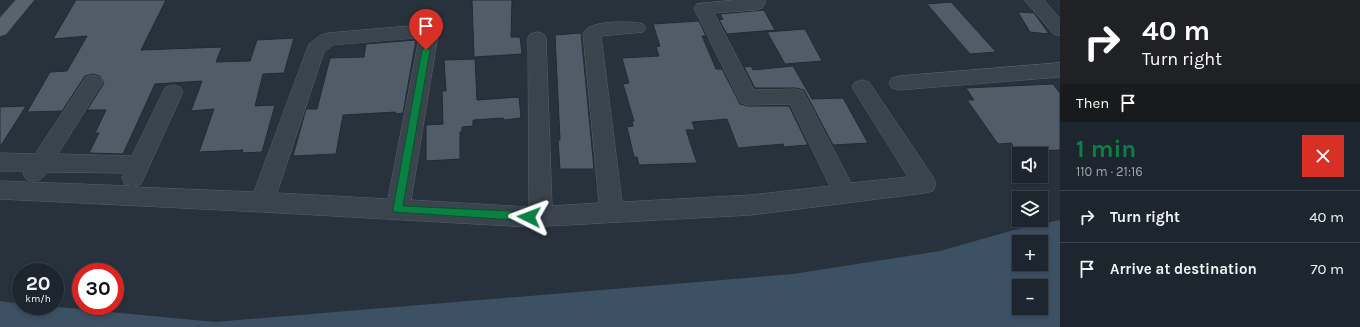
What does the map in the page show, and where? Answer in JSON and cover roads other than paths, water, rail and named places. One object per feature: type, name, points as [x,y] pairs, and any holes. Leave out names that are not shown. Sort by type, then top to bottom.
[{"type":"main road","points":[[0,30],[25,0]]},
{"type":"street","points":[[756,0],[756,4],[703,8],[748,98],[796,96],[844,194]]},
{"type":"street","points":[[1034,0],[1060,30]]},
{"type":"street","points":[[612,212],[592,34],[598,30],[637,28]]},
{"type":"street","points":[[262,202],[316,48],[328,40],[421,32],[429,35],[398,209]]},
{"type":"street","points":[[537,38],[541,216]]},
{"type":"street","points":[[899,82],[1060,70]]},
{"type":"street","points":[[23,191],[93,82]]},
{"type":"street","points":[[0,190],[262,202],[529,217],[751,205],[925,184],[862,87]]},
{"type":"street","points":[[126,196],[173,92]]},
{"type":"street","points":[[0,162],[140,165]]},
{"type":"water","points":[[1060,220],[1060,327],[0,327],[0,301],[12,303],[12,315],[64,315],[64,308],[72,308],[72,315],[124,315],[124,313],[215,322],[793,274],[940,251],[1014,230],[1028,227],[1048,227],[1048,223]]}]
